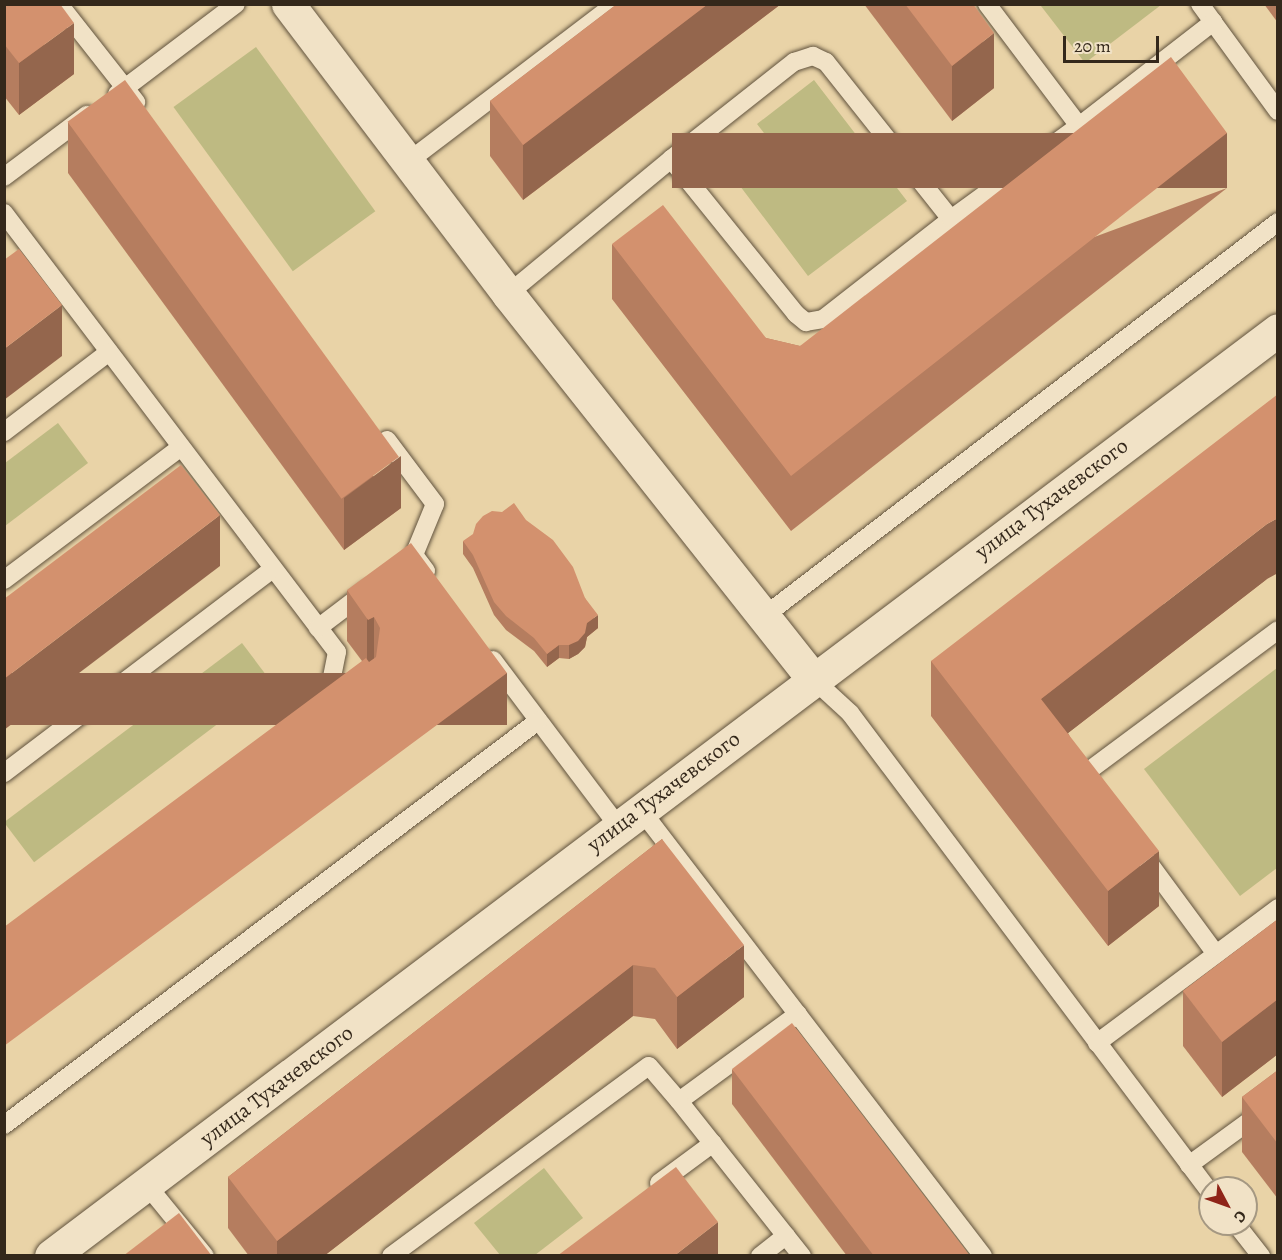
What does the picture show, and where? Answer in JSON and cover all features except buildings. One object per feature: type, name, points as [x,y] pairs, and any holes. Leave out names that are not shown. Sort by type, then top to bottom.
[{"type":"main road","points":[[288,4],[409,160],[508,294],[813,679]]},
{"type":"main road","name":"улица Тухачевского","points":[[51,1256],[1278,330]]},
{"type":"lane","points":[[59,4],[146,116]]},
{"type":"lane","points":[[4,177],[236,4]]},
{"type":"lane","points":[[409,160],[615,4]]},
{"type":"lane","points":[[987,4],[1079,126]]},
{"type":"lane","points":[[1200,4],[1278,111]]},
{"type":"lane","points":[[671,159],[796,314],[806,321],[823,319],[951,219],[1079,126],[1213,22]]},
{"type":"lane","points":[[508,294],[671,159],[794,62],[813,56],[826,62],[951,219]]},
{"type":"lane","points":[[4,213],[337,652],[329,692],[301,713]]},
{"type":"lane","points":[[764,617],[1278,222]]},
{"type":"lane","points":[[14,262],[31,249]]},
{"type":"lane","points":[[4,432],[110,352]]},
{"type":"lane","points":[[379,428],[435,504],[414,555],[397,568]]},
{"type":"lane","points":[[4,580],[181,447]]},
{"type":"lane","points":[[414,555],[435,582]]},
{"type":"lane","points":[[4,773],[273,569]]},
{"type":"lane","points":[[318,628],[379,581]]},
{"type":"lane","points":[[1097,794],[1083,775],[1278,630]]},
{"type":"lane","points":[[483,647],[538,721],[630,818],[798,1014],[983,1256]]},
{"type":"lane","points":[[813,679],[850,713],[1198,1177]]},
{"type":"lane","points":[[4,1125],[538,721]]},
{"type":"lane","points":[[1132,841],[1216,954]]},
{"type":"lane","points":[[1097,1043],[1278,908]]},
{"type":"lane","points":[[679,1101],[798,1014]]},
{"type":"lane","points":[[391,1256],[649,1066],[802,1256]]},
{"type":"lane","points":[[1189,1165],[1278,1100]]},
{"type":"lane","points":[[646,1192],[713,1143]]},
{"type":"lane","points":[[146,1184],[205,1256]]},
{"type":"lane","points":[[760,1256],[786,1236]]},
{"type":"lane","points":[[1245,1236],[1260,1256]]},
{"type":"shaded area","points":[[1043,4],[1161,5],[1085,63],[1041,6]]},
{"type":"shaded area","points":[[256,47],[375,211],[293,271],[173,107]]},
{"type":"shaded area","points":[[814,80],[907,201],[808,276],[737,182],[778,151],[757,124]]},
{"type":"shaded area","points":[[58,423],[88,463],[5,526],[5,463]]},
{"type":"shaded area","points":[[242,643],[272,683],[34,862],[4,822]]},
{"type":"shaded area","points":[[1277,668],[1277,868],[1240,896],[1144,769]]},
{"type":"shaded area","points":[[544,1168],[583,1218],[535,1255],[500,1255],[474,1223]]}]
